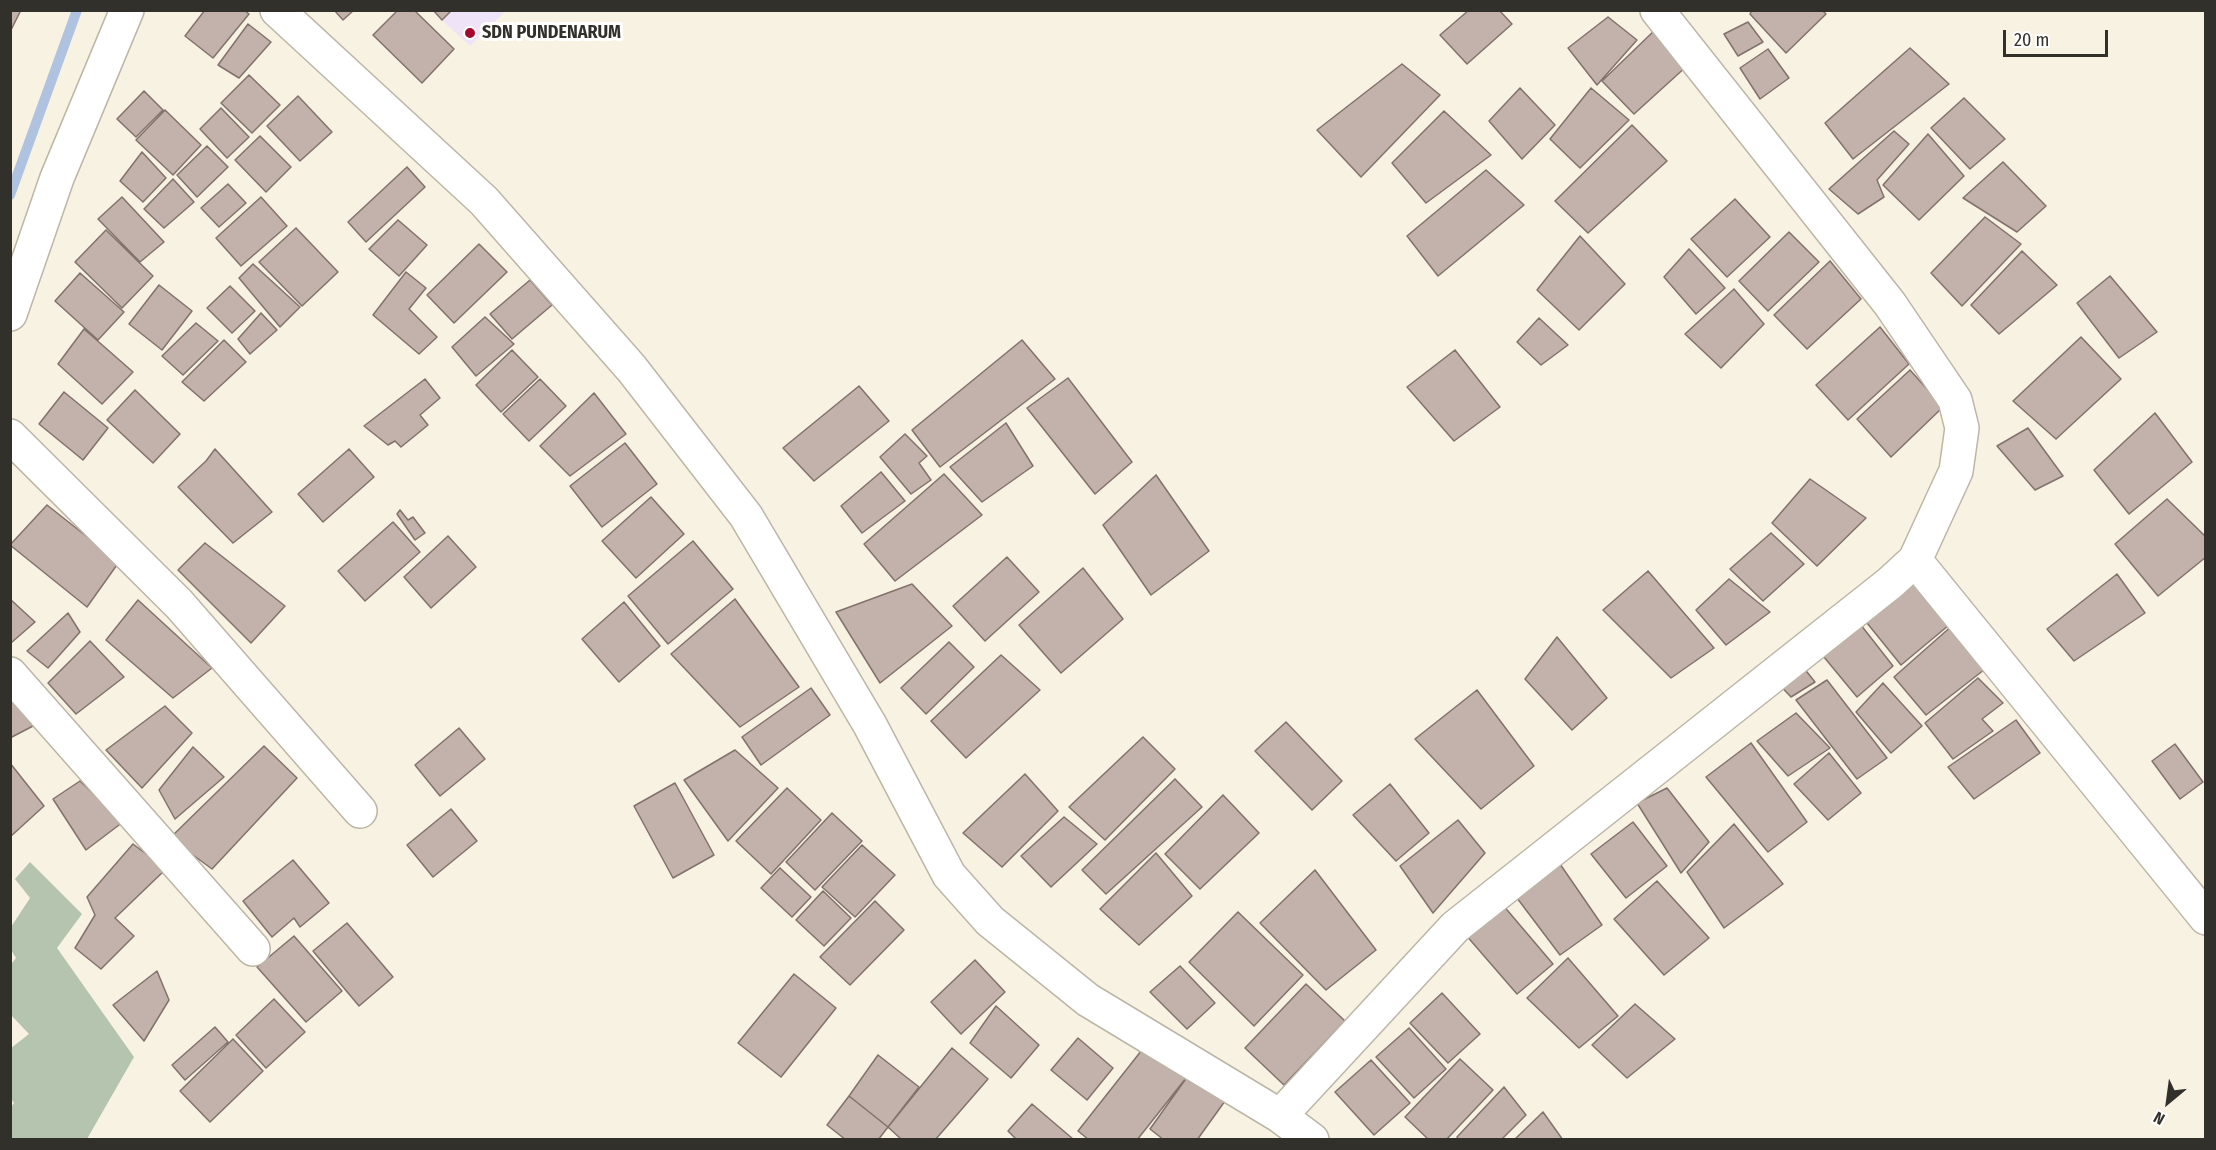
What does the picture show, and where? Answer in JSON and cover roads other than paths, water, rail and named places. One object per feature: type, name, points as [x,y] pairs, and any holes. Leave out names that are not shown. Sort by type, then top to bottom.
[{"type":"street","points":[[10,314],[57,178],[126,10]]},
{"type":"street","points":[[277,10],[484,201],[640,378],[747,516],[870,725],[950,875],[990,921],[1088,1000],[1280,1116],[1312,1140]]},
{"type":"street","points":[[1280,1116],[1455,927],[1890,583],[1915,560],[1956,471],[1962,428],[1955,400],[1890,304],[1657,10]]},
{"type":"street","points":[[10,436],[179,604],[360,811]]},
{"type":"street","points":[[1915,560],[2205,918]]},
{"type":"street","points":[[10,674],[253,949]]},
{"type":"waterway","points":[[10,195],[77,10]]},
{"type":"place","name":"SDN PUNDENARUM","points":[[470,33]]}]
